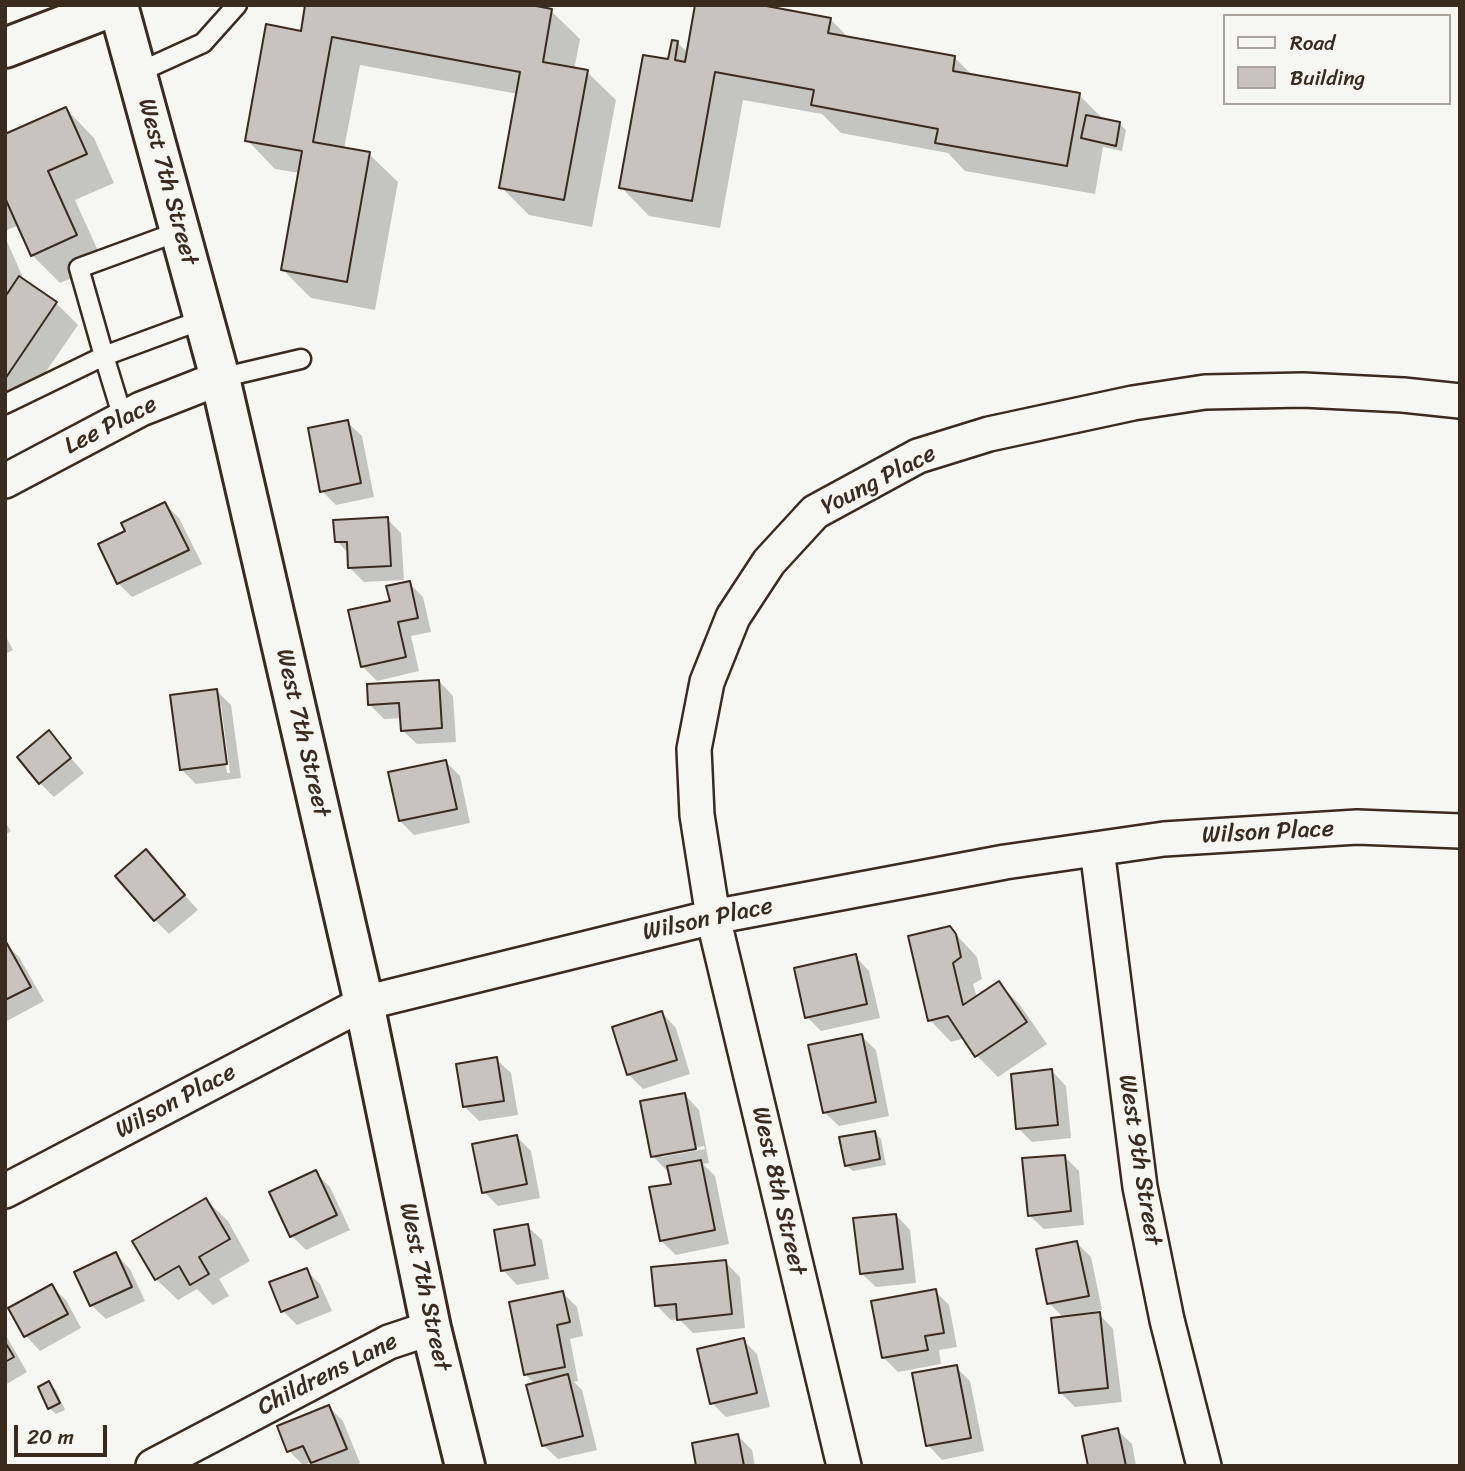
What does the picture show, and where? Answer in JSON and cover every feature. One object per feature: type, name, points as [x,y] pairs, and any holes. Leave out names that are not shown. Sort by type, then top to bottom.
[{"type":"street","points":[[5,48],[118,5]]},
{"type":"street","name":"West 7th Street","points":[[118,5],[220,378],[365,1003],[431,1328],[465,1466]]},
{"type":"street","name":"Lee Place","points":[[5,481],[141,408],[220,378]]},
{"type":"street","name":"Young Place","points":[[713,917],[698,815],[694,749],[707,682],[733,617],[769,562],[815,512],[918,456],[989,434],[1133,403],[1205,392],[1303,390],[1460,401]]},
{"type":"street","name":"Wilson Place","points":[[5,1191],[365,1003],[713,917],[1005,862],[1164,838],[1357,827],[1460,831]]},
{"type":"street","name":"West 9th Street","points":[[1097,849],[1140,1187],[1167,1320],[1205,1466]]},
{"type":"street","name":"West 8th Street","points":[[713,917],[844,1466]]},
{"type":"street","name":"Childrens Lane","points":[[153,1466],[388,1342],[431,1328]]},
{"type":"lane","points":[[137,73],[203,43],[237,5]]},
{"type":"lane","points":[[123,418],[79,268],[180,231]]},
{"type":"lane","points":[[5,404],[104,356],[204,319]]},
{"type":"lane","points":[[220,378],[301,359]]},
{"type":"building","points":[[305,5],[531,5],[552,9],[543,62],[588,70],[564,200],[499,188],[520,72],[332,37],[313,142],[370,152],[347,282],[281,270],[302,151],[245,141],[266,24],[301,31]]},
{"type":"building","points":[[695,5],[761,5],[831,18],[828,33],[955,56],[953,71],[1080,93],[1067,166],[935,143],[938,129],[811,105],[814,90],[715,72],[692,201],[619,188],[643,55],[668,59],[672,40],[678,41],[675,60],[685,62]]},
{"type":"building","points":[[66,107],[87,154],[48,171],[77,235],[31,256],[5,198],[5,134]]},
{"type":"building","points":[[1086,115],[1120,122],[1116,146],[1081,138]]},
{"type":"building","points":[[19,276],[57,302],[5,379],[5,297]]},
{"type":"building","points":[[348,420],[361,483],[320,492],[308,428]]},
{"type":"building","points":[[165,502],[189,550],[117,584],[98,544],[125,531],[121,523]]},
{"type":"building","points":[[388,517],[391,566],[348,568],[347,542],[335,542],[333,520]]},
{"type":"building","points":[[410,581],[418,618],[398,622],[406,657],[361,667],[348,610],[390,601],[386,586]]},
{"type":"building","points":[[439,680],[442,728],[401,731],[399,703],[368,705],[367,684]]},
{"type":"building","points":[[217,689],[227,764],[180,770],[170,695]]},
{"type":"building","points":[[49,730],[71,758],[39,784],[17,757]]},
{"type":"building","points":[[446,760],[457,809],[399,821],[388,772]]},
{"type":"building","points":[[146,849],[185,895],[154,921],[115,876]]},
{"type":"building","points":[[950,926],[956,934],[961,957],[953,963],[963,1005],[999,981],[1027,1022],[975,1057],[948,1016],[928,1021],[908,936]]},
{"type":"building","points":[[5,940],[31,987],[5,1000]]},
{"type":"building","points":[[856,954],[867,1004],[805,1018],[794,968]]},
{"type":"building","points":[[662,1011],[677,1060],[627,1075],[612,1027]]},
{"type":"building","points":[[862,1034],[876,1102],[823,1113],[808,1045]]},
{"type":"building","points":[[497,1057],[504,1101],[463,1107],[456,1064]]},
{"type":"building","points":[[1052,1069],[1058,1125],[1016,1129],[1011,1074]]},
{"type":"building","points":[[685,1093],[696,1149],[651,1157],[640,1101]]},
{"type":"building","points":[[875,1131],[880,1159],[845,1166],[839,1137]]},
{"type":"building","points":[[517,1135],[527,1184],[482,1193],[472,1144]]},
{"type":"building","points":[[1065,1155],[1071,1211],[1028,1216],[1022,1158]]},
{"type":"building","points":[[701,1160],[715,1230],[660,1241],[649,1187],[671,1184],[667,1166]]},
{"type":"building","points":[[316,1170],[337,1215],[290,1237],[269,1192]]},
{"type":"building","points":[[206,1198],[230,1239],[199,1257],[209,1274],[190,1285],[179,1266],[155,1280],[132,1241]]},
{"type":"building","points":[[896,1214],[903,1269],[860,1274],[853,1218]]},
{"type":"building","points":[[528,1224],[535,1265],[501,1271],[494,1230]]},
{"type":"building","points":[[1077,1241],[1089,1296],[1047,1304],[1036,1249]]},
{"type":"building","points":[[116,1252],[132,1287],[90,1306],[74,1272]]},
{"type":"building","points":[[726,1260],[732,1314],[677,1320],[676,1304],[655,1306],[651,1267]]},
{"type":"building","points":[[307,1268],[318,1297],[281,1312],[269,1282]]},
{"type":"building","points":[[52,1284],[68,1314],[24,1337],[8,1308]]},
{"type":"building","points":[[936,1289],[944,1333],[925,1336],[928,1350],[882,1358],[871,1301]]},
{"type":"building","points":[[563,1291],[570,1322],[557,1325],[565,1367],[524,1375],[509,1302]]},
{"type":"building","points":[[1100,1312],[1108,1388],[1059,1393],[1051,1318]]},
{"type":"building","points":[[744,1338],[757,1393],[710,1404],[697,1349]]},
{"type":"building","points":[[5,1342],[14,1357],[5,1362]]},
{"type":"building","points":[[957,1365],[971,1438],[926,1446],[912,1373]]},
{"type":"building","points":[[568,1374],[583,1436],[542,1446],[526,1385]]},
{"type":"building","points":[[49,1381],[60,1403],[48,1409],[38,1387]]},
{"type":"building","points":[[329,1405],[347,1449],[311,1463],[303,1446],[287,1452],[277,1426]]},
{"type":"building","points":[[1118,1428],[1126,1466],[1088,1466],[1082,1436]]},
{"type":"building","points":[[738,1434],[744,1466],[696,1466],[692,1443]]}]
